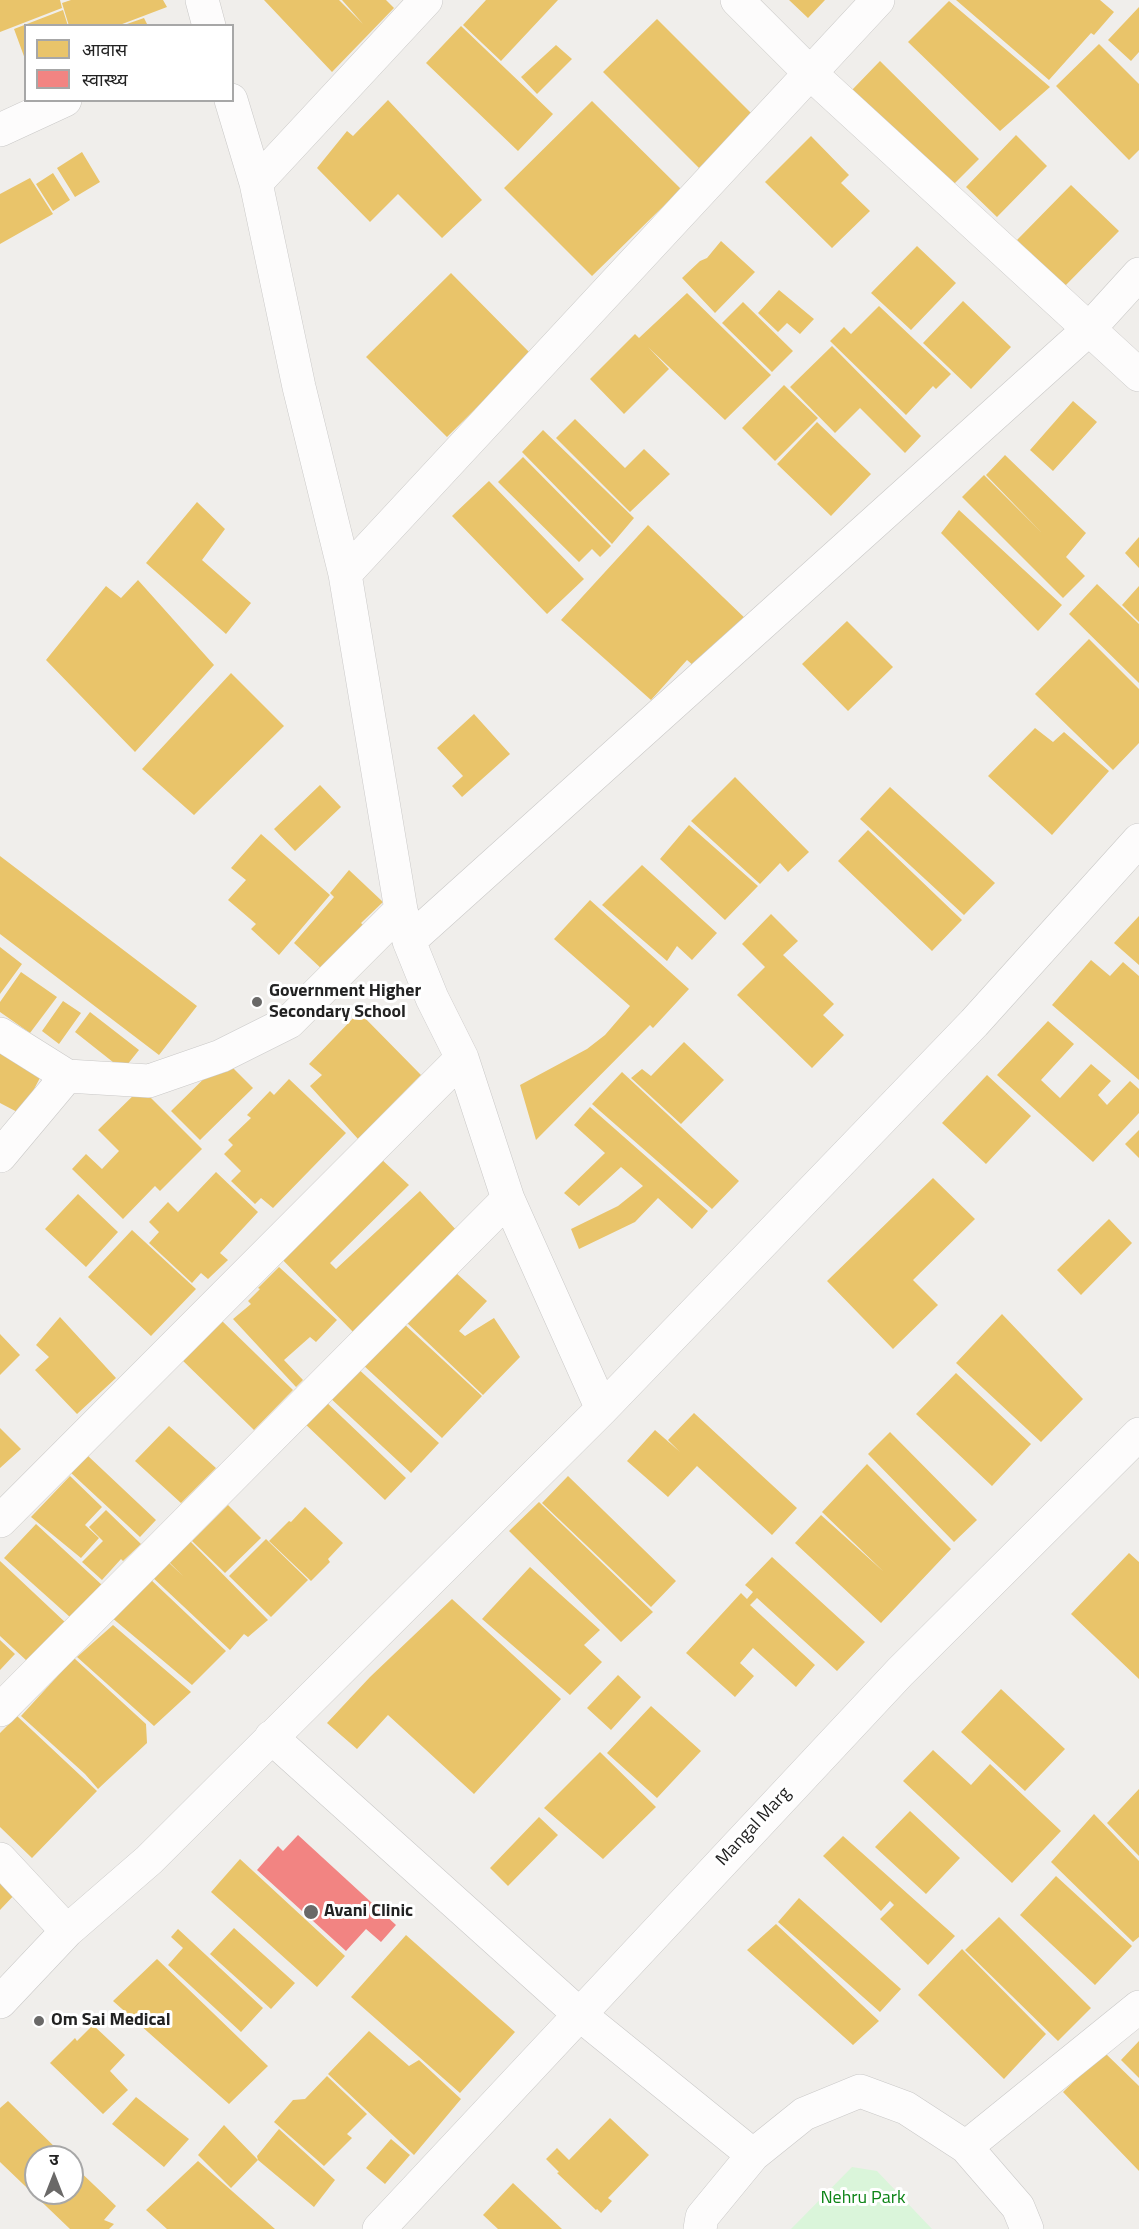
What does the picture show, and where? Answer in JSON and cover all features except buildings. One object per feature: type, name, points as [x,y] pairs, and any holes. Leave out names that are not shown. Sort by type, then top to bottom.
[{"type":"street","points":[[202,0],[208,24]]},
{"type":"street","points":[[256,183],[426,0]]},
{"type":"street","points":[[737,0],[810,73],[1139,375]]},
{"type":"street","points":[[345,574],[878,0]]},
{"type":"street","points":[[0,130],[61,102]]},
{"type":"street","points":[[232,102],[256,183],[299,387],[345,574],[401,910],[409,941],[432,998],[462,1058],[508,1199],[602,1409]]},
{"type":"street","points":[[409,941],[1088,330],[1139,274]]},
{"type":"street","points":[[0,2002],[67,1931],[149,1860],[602,1409],[974,1023],[1139,840]]},
{"type":"street","points":[[0,1034],[67,1076],[148,1081],[221,1056],[289,1022],[401,910]]},
{"type":"street","points":[[0,1521],[462,1058]]},
{"type":"street","points":[[0,1156],[67,1076]]},
{"type":"street","points":[[0,1710],[508,1199]]},
{"type":"street","name":"Mangal Marg","points":[[379,2229],[900,1672],[1139,1434]]},
{"type":"street","points":[[271,1737],[579,2014],[753,2155]]},
{"type":"street","points":[[0,1859],[67,1931]]},
{"type":"street","points":[[966,2147],[1139,2007]]},
{"type":"street","points":[[700,2229],[702,2217],[753,2155],[804,2114],[860,2091],[906,2108],[966,2147],[1018,2206],[1027,2229]]},
{"type":"green space","name":"Nehru Park","points":[[852,2167],[877,2171],[932,2229],[791,2229]]},
{"type":"place","name":"Government Higher Secondary School","points":[[257,1002]]},
{"type":"place","name":"Avani Clinic","points":[[311,1912]]},
{"type":"place","name":"Om Sai Medical","points":[[39,2021]]}]
